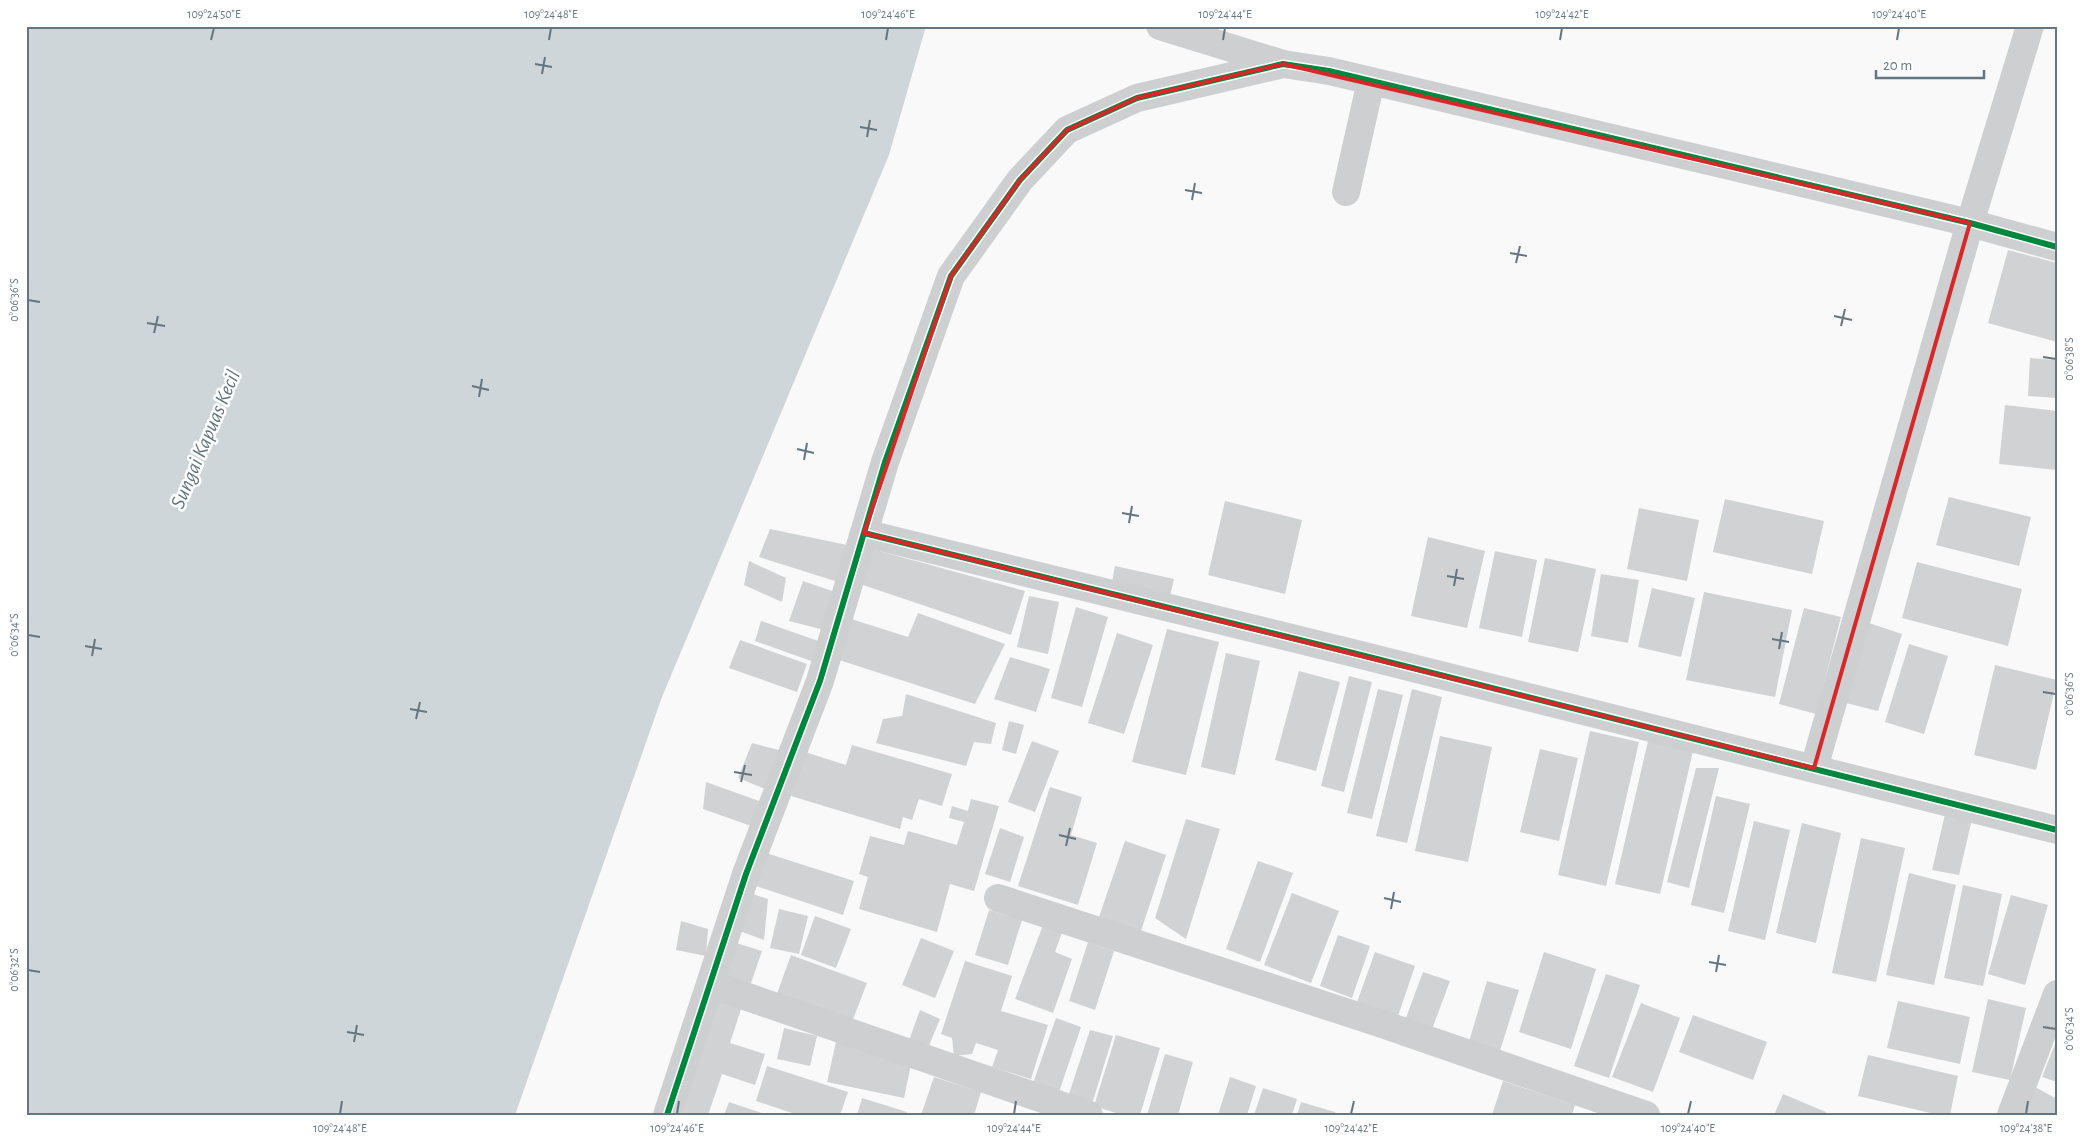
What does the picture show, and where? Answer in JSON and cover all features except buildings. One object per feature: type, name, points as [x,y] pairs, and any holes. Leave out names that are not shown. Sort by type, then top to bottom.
[{"type":"street","points":[[1160,26],[1283,64],[1371,81],[1970,223],[2057,247]]},
{"type":"street","points":[[1814,768],[1970,223],[2030,26]]},
{"type":"street","points":[[667,1115],[746,874],[820,680],[885,462],[951,276],[1020,180],[1067,130],[1138,98],[1283,64]]},
{"type":"street","points":[[1346,192],[1371,81]]},
{"type":"street","points":[[864,533],[2057,830]]},
{"type":"street","points":[[998,898],[1382,1024],[1646,1115]]},
{"type":"street","points":[[710,984],[1089,1115]]},
{"type":"street","points":[[2011,1115],[2057,994]]},
{"type":"highlighted area","points":[[1283,64],[1970,223],[1814,768],[864,533],[951,276],[1020,180],[1067,130],[1137,98]]},
{"type":"water","name":"Sungai Kapuas Kecil","points":[[26,26],[926,26],[889,155],[662,697],[515,1115],[26,1115]]},
{"type":"cycle path","points":[[667,1115],[746,874],[820,681],[885,462],[951,276],[1020,180],[1067,130],[1137,98],[1283,64],[1329,71],[1970,223],[2057,247]]},
{"type":"cycle path","points":[[864,533],[1353,653],[2057,830]]}]
